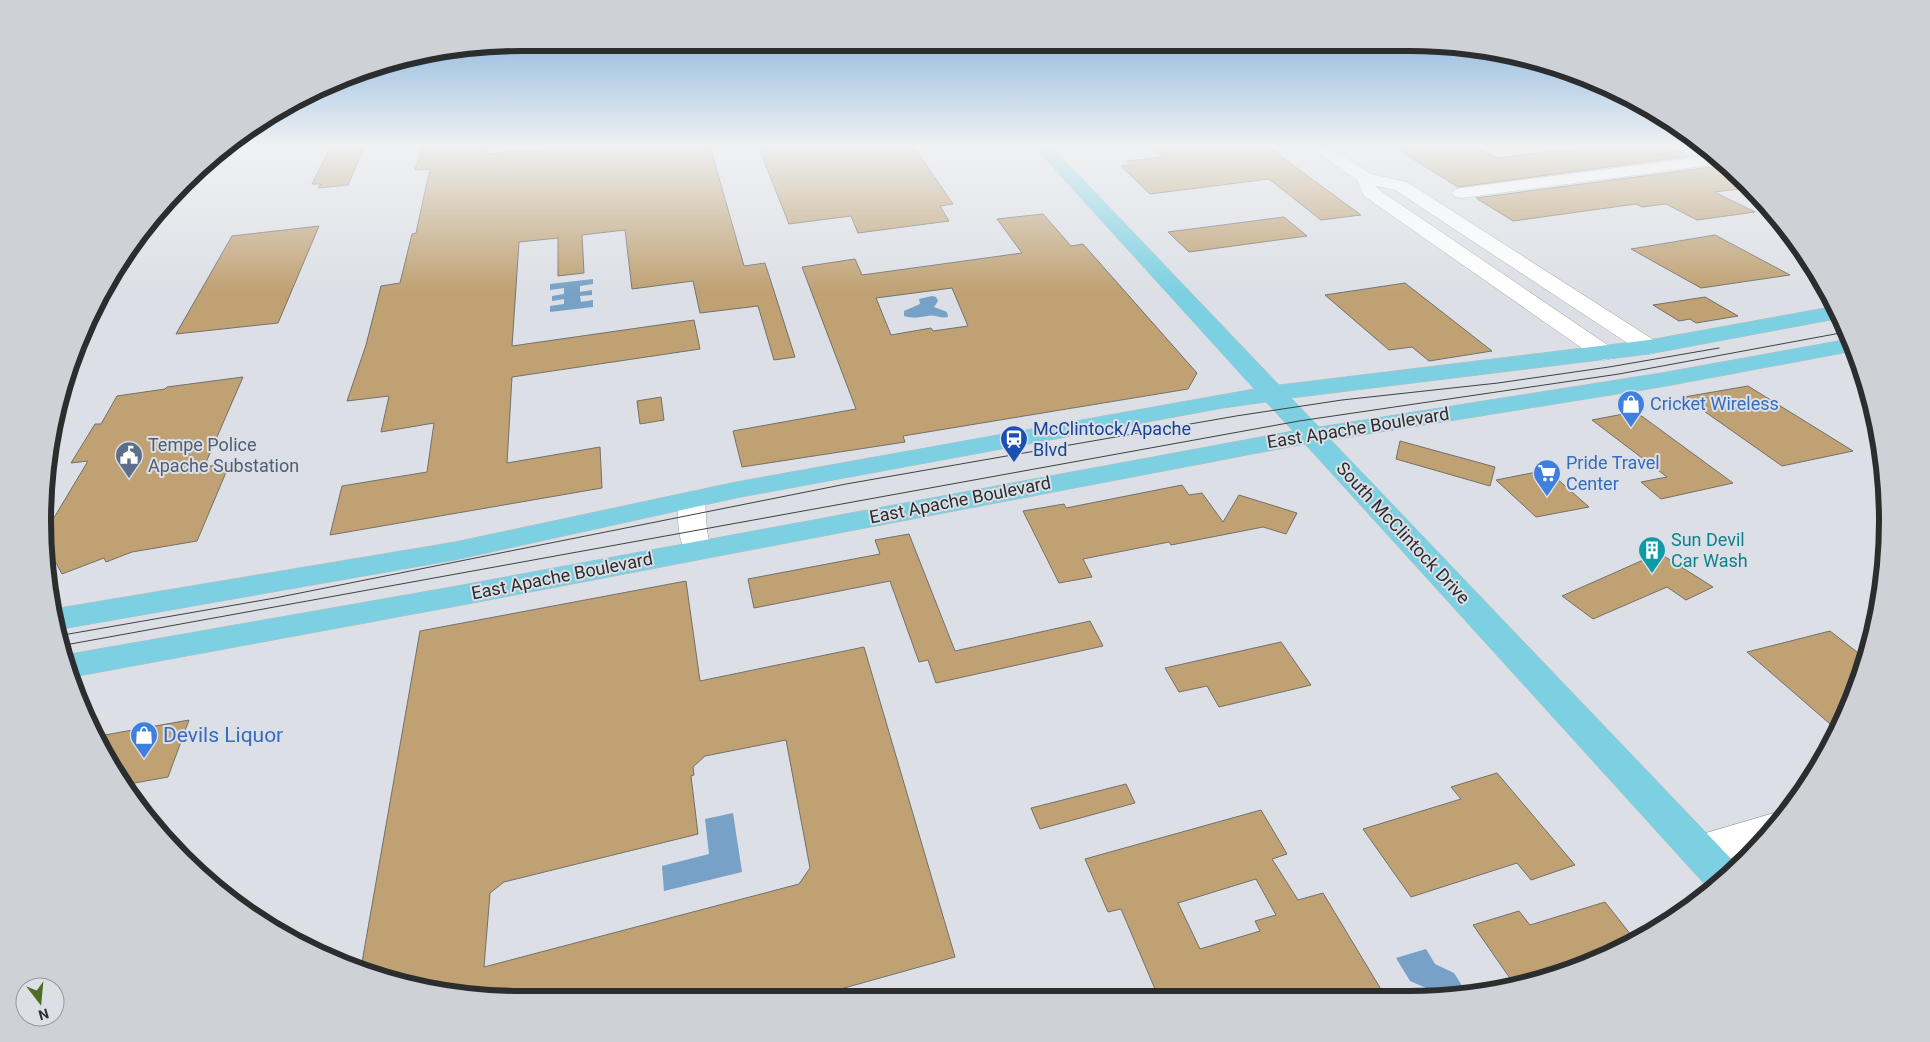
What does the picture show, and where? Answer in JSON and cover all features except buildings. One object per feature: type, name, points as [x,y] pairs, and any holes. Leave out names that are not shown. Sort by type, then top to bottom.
[{"type":"main road","name":"South McClintock Drive","points":[[1087,195],[1711,864]]},
{"type":"main road","points":[[62,620],[455,551],[736,490],[865,465],[1273,393],[1604,353],[1830,314]]},
{"type":"main road","name":"East Apache Boulevard","points":[[74,665],[1312,435],[1661,380],[1845,346]]},
{"type":"street","points":[[1374,195],[1604,353]]},
{"type":"street","points":[[1415,195],[1649,346]]},
{"type":"street","points":[[692,501],[693,531],[697,550]]},
{"type":"street","points":[[1711,864],[1754,839]]},
{"type":"water","points":[[593,279],[593,284],[580,286],[580,292],[592,290],[592,295],[580,296],[581,302],[593,300],[593,307],[550,312],[550,306],[564,304],[564,299],[552,301],[552,296],[564,294],[564,288],[550,290],[550,284]]},
{"type":"water","points":[[936,297],[938,301],[934,307],[947,312],[948,317],[914,318],[904,316],[904,311],[920,304],[919,299]]},
{"type":"water","points":[[733,813],[742,872],[664,891],[662,866],[709,854],[705,819]]},
{"type":"water","points":[[1426,949],[1435,964],[1454,973],[1463,988],[1431,990],[1410,981],[1396,958]]},
{"type":"tram line","points":[[67,645],[1299,421],[1619,374],[1839,333]]},
{"type":"tram line","points":[[65,635],[275,598],[846,484],[1236,416],[1342,400],[1498,383],[1609,367],[1719,348]]},
{"type":"place","name":"Cricket Wireless","points":[[1631,428]]},
{"type":"place","name":"McClintock/Apache Blvd","points":[[1014,463]]},
{"type":"place","name":"Tempe Police Apache Substation","points":[[129,479]]},
{"type":"place","name":"Pride Travel Center","points":[[1547,497]]},
{"type":"place","name":"Sun Devil Car Wash","points":[[1652,574]]},
{"type":"place","name":"Devils Liquor","points":[[144,759]]}]
